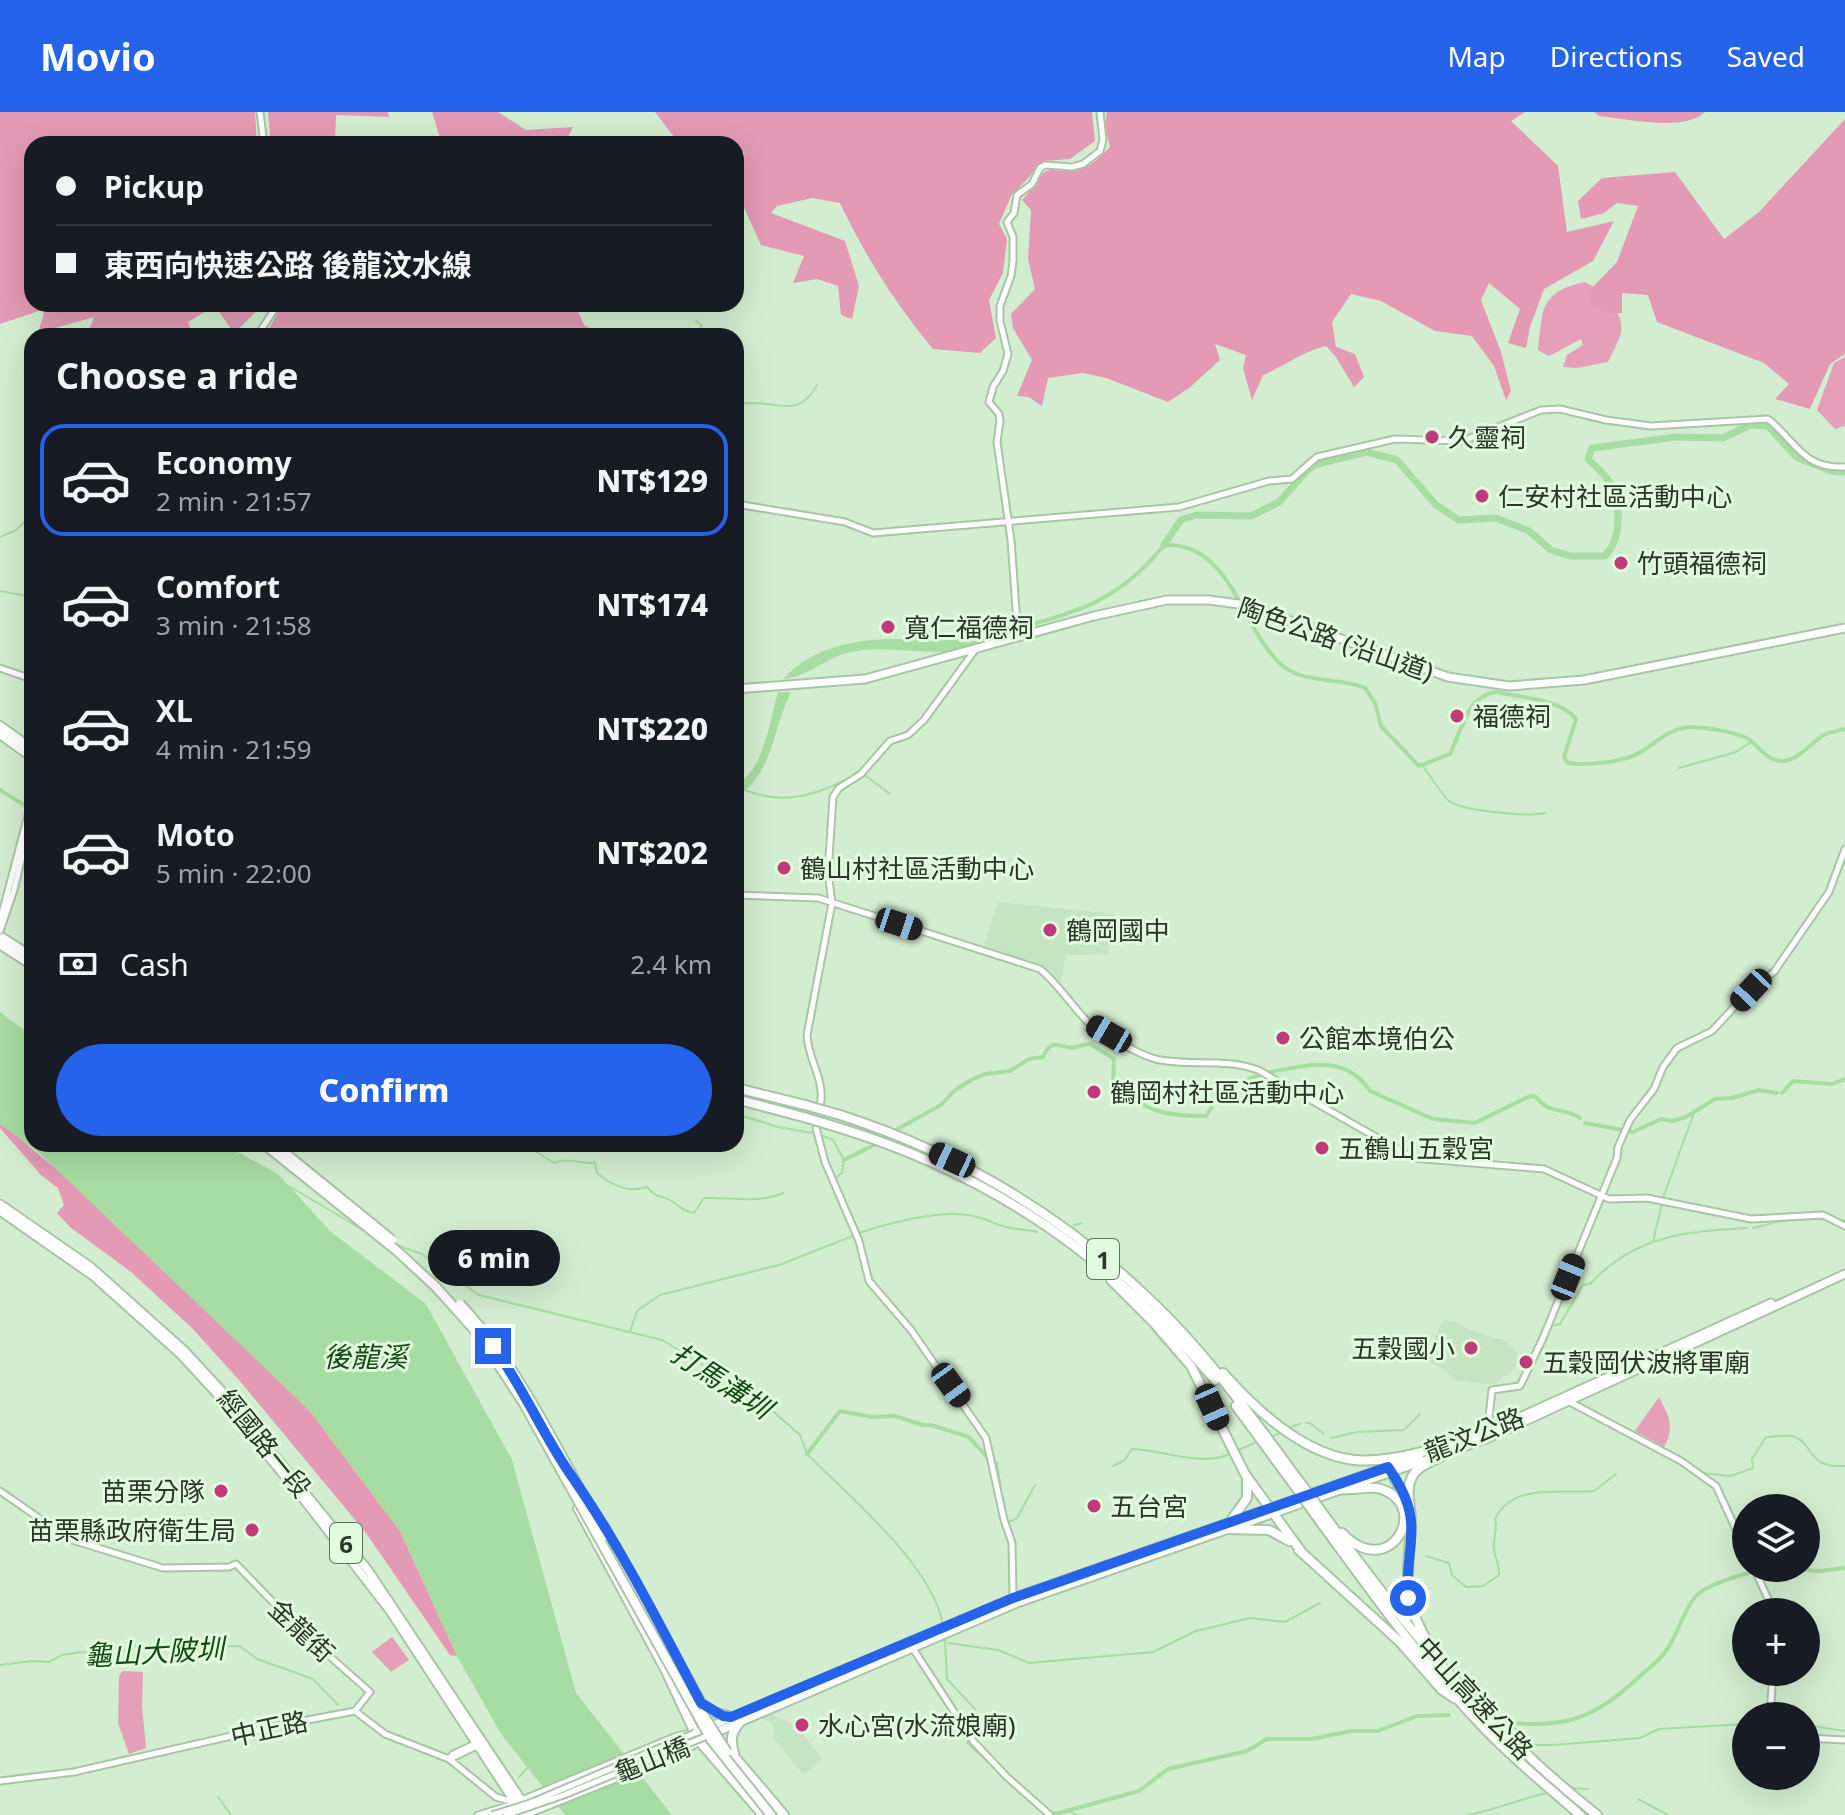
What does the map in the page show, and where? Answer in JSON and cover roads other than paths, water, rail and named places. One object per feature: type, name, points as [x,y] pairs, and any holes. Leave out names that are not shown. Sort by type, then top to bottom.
[{"type":"highway","points":[[0,726],[24,743]]},
{"type":"highway","points":[[0,734],[24,751]]},
{"type":"highway","points":[[2,938],[24,952]]},
{"type":"highway","points":[[2,938],[24,958]]},
{"type":"highway","name":"中山高速公路","points":[[744,1090],[840,1115],[927,1149],[1028,1202],[1074,1235],[1137,1288],[1188,1340],[1256,1422],[1384,1608],[1462,1703],[1537,1778],[1580,1815]]},
{"type":"highway","name":"中山高速公路","points":[[744,1101],[912,1152],[958,1172],[1039,1220],[1142,1301],[1226,1392],[1300,1487]]},
{"type":"highway","points":[[274,1152],[397,1251],[436,1287],[499,1363],[712,1741],[771,1815]]},
{"type":"highway","points":[[284,1152],[409,1255],[466,1311],[515,1378],[698,1706],[734,1762],[778,1815]]},
{"type":"highway","points":[[1094,1262],[1191,1366],[1245,1474],[1303,1554]]},
{"type":"highway","points":[[1188,1340],[1277,1424],[1332,1454],[1354,1460],[1374,1460],[1449,1449]]},
{"type":"highway","points":[[1445,1671],[1414,1618],[1408,1598],[1406,1566],[1411,1515],[1410,1479],[1419,1468],[1449,1449]]},
{"type":"highway","points":[[562,1470],[588,1528],[686,1712],[705,1733],[734,1754],[784,1815]]},
{"type":"highway","points":[[1390,1470],[1400,1484],[1411,1515]]},
{"type":"highway","points":[[1245,1474],[1247,1498],[1228,1526],[1269,1530],[1290,1541],[1400,1642],[1442,1690],[1462,1703]]},
{"type":"highway","points":[[573,1478],[621,1555],[701,1703],[705,1733],[720,1764],[763,1815]]},
{"type":"highway","points":[[1330,1523],[1352,1544],[1371,1551],[1391,1545],[1403,1529],[1404,1512],[1390,1493],[1378,1488],[1341,1489]]},
{"type":"highway","name":"中山高速公路","points":[[1316,1511],[1330,1523],[1445,1671],[1512,1742],[1597,1815]]},
{"type":"highway","points":[[701,1703],[723,1716],[731,1717]]},
{"type":"highway","points":[[734,1754],[732,1736],[741,1721]]},
{"type":"main road","name":"陶色公路 (沿山道)","points":[[744,689],[865,679],[975,650],[1018,635],[1152,602],[1209,600],[1238,603],[1437,673],[1476,683],[1509,686],[1584,680],[1845,628]]},
{"type":"main road","name":"經國路一段","points":[[0,1204],[91,1267],[141,1309],[203,1369],[368,1570],[479,1744]]},
{"type":"main road","name":"經國路一段","points":[[0,1211],[93,1276],[180,1354],[216,1393],[374,1590],[525,1814]]},
{"type":"main road","name":"龍汶公路","points":[[912,1645],[1015,1601],[1486,1436],[1845,1272]]},
{"type":"main road","name":"龍汶公路","points":[[1270,1510],[1341,1489],[1390,1470]]},
{"type":"main road","name":"6","points":[[705,1733],[731,1717],[912,1645]]},
{"type":"main road","name":"6","points":[[705,1733],[741,1721],[912,1645]]},
{"type":"main road","name":"龜山橋","points":[[519,1802],[677,1737],[705,1733]]},
{"type":"main road","name":"龜山橋","points":[[525,1814],[705,1733]]},
{"type":"street","points":[[260,112],[263,136]]},
{"type":"street","points":[[1018,635],[997,442],[1000,421],[999,414],[989,402],[1008,354],[1000,321],[1000,306],[1013,261],[1013,237],[1007,222],[1014,213],[1017,195],[1032,184],[1040,168],[1045,165],[1072,167],[1083,164],[1100,151],[1103,140],[1100,112]]},
{"type":"street","points":[[744,505],[845,522],[873,533],[1179,507],[1269,481],[1292,479],[1317,457],[1395,439],[1463,441],[1541,410],[1560,409],[1651,426],[1768,419],[1783,430],[1799,453],[1821,463],[1845,467]]},
{"type":"street","points":[[820,1106],[820,1078],[807,1035],[832,903],[828,872],[833,797],[839,788],[861,774],[890,741],[908,735],[924,720],[975,650]]},
{"type":"street","points":[[0,668],[24,676]]},
{"type":"street","points":[[2,938],[24,840]]},
{"type":"street","points":[[1486,1436],[1492,1390],[1520,1386],[1543,1338],[1630,1120],[1654,1089],[1663,1067],[1677,1048],[1712,1031],[1754,986],[1774,972],[1829,892],[1845,849]]},
{"type":"street","points":[[0,921],[12,889]]},
{"type":"street","points":[[744,895],[818,898],[1040,969],[1059,985],[1089,1023],[1131,1047],[1160,1060],[1238,1065],[1258,1070],[1413,1158],[1544,1169],[1609,1199],[1647,1198],[1751,1219],[1823,1215],[1845,1226]]},
{"type":"street","points":[[816,1128],[825,1162],[856,1234],[869,1281],[911,1330],[986,1438],[1012,1543],[1015,1601]]},
{"type":"street","points":[[1566,1399],[1681,1461],[1716,1486],[1732,1521]]},
{"type":"street","name":"金龍街","points":[[0,1491],[58,1532],[79,1542],[163,1568],[229,1567],[236,1564],[297,1628],[370,1692],[355,1711]]},
{"type":"street","points":[[912,1645],[973,1741],[1048,1814]]},
{"type":"street","points":[[355,1711],[385,1734],[449,1759],[496,1797],[519,1802]]},
{"type":"street","name":"中正路","points":[[0,1781],[74,1772],[355,1711]]},
{"type":"street","name":"龜山橋","points":[[492,1815],[530,1803],[705,1733]]},
{"type":"street","name":"龜山橋","points":[[506,1815],[564,1795],[705,1733]]},
{"type":"street","points":[[1820,1739],[1845,1740]]},
{"type":"street","points":[[449,1759],[453,1754],[479,1744]]},
{"type":"street","points":[[478,1815],[519,1802]]},
{"type":"water","points":[[1015,626],[1015,632],[966,648],[926,652],[883,649],[851,652],[800,675],[783,679],[810,657],[842,645],[893,639],[945,640]]},
{"type":"water","points":[[778,692],[791,692],[765,764],[744,790],[744,779],[753,768],[769,730]]},
{"type":"water","name":"後龍溪","points":[[0,1012],[24,1030],[24,1142],[0,1124]]},
{"type":"water","name":"後龍溪","points":[[38,1152],[238,1152],[278,1174],[330,1231],[426,1304],[512,1460],[576,1693],[672,1815],[565,1815],[501,1734],[457,1656],[400,1531],[310,1411]]},
{"type":"waterway","points":[[696,321],[700,328]]},
{"type":"waterway","points":[[744,404],[792,406],[801,403],[817,385]]},
{"type":"waterway","points":[[1164,545],[1181,520],[1196,515],[1251,516],[1279,502],[1317,464],[1367,452],[1397,460],[1436,505],[1459,520],[1496,518],[1529,531],[1551,550],[1570,556],[1605,556],[1617,531],[1618,511],[1614,492],[1605,476],[1588,459],[1592,448],[1676,437],[1723,438],[1750,425],[1768,426],[1796,457],[1831,471],[1845,472]]},
{"type":"waterway","points":[[0,537],[24,522]]},
{"type":"waterway","points":[[1018,628],[1062,616],[1099,600],[1133,578],[1164,545],[1187,548],[1206,558],[1221,572],[1268,650],[1283,666],[1312,678],[1365,688],[1375,703],[1381,726],[1419,766],[1450,754],[1471,708],[1485,695],[1495,692],[1539,700],[1569,712],[1576,719],[1564,757],[1568,763],[1576,764],[1616,761],[1641,752],[1672,732],[1690,727],[1737,734],[1750,740],[1771,758],[1786,761],[1824,735],[1845,729]]},
{"type":"waterway","points":[[0,591],[24,596]]},
{"type":"waterway","points":[[1679,768],[1736,752],[1751,742]]},
{"type":"waterway","points":[[1422,765],[1447,799],[1456,805],[1496,812],[1545,813]]},
{"type":"waterway","points":[[862,773],[890,794]]},
{"type":"waterway","points":[[745,790],[787,798],[813,793],[853,776]]},
{"type":"waterway","points":[[0,790],[24,805]]},
{"type":"waterway","points":[[896,1130],[941,1105],[954,1091],[971,1080],[985,1074],[1010,1071],[1029,1059],[1043,1057],[1054,1045],[1071,1048],[1090,1044],[1114,1059],[1113,1084],[1146,1106],[1178,1115],[1206,1116],[1223,1089],[1259,1075]]},
{"type":"waterway","points":[[1270,1072],[1312,1065],[1338,1067],[1360,1079],[1370,1091],[1433,1119],[1475,1123],[1530,1096],[1552,1109],[1580,1118]]},
{"type":"waterway","points":[[1782,1093],[1793,1081],[1832,1084],[1845,1079]]},
{"type":"waterway","points":[[1585,1123],[1633,1132],[1661,1119],[1672,1121],[1686,1117],[1715,1099],[1732,1098],[1759,1090],[1777,1093]]},
{"type":"waterway","points":[[1663,1198],[1694,1113]]},
{"type":"waterway","points":[[744,1116],[812,1133]]},
{"type":"waterway","points":[[820,1135],[833,1140],[844,1160],[842,1173],[835,1178]]},
{"type":"waterway","points":[[844,1160],[874,1145]]},
{"type":"waterway","points":[[537,1152],[554,1163],[595,1163],[597,1173],[608,1181],[627,1188],[647,1187],[656,1195],[694,1213],[704,1198],[754,1199],[783,1193]]},
{"type":"waterway","name":"打馬溝圳","points":[[289,1186],[373,1236]]},
{"type":"waterway","points":[[1653,1242],[1662,1204]]},
{"type":"waterway","points":[[859,1233],[902,1221],[949,1214],[977,1217],[1002,1226],[1037,1232]]},
{"type":"waterway","points":[[1753,1228],[1780,1221],[1826,1220]]},
{"type":"waterway","points":[[1840,1220],[1845,1221]]},
{"type":"waterway","points":[[1074,1225],[1082,1223]]},
{"type":"waterway","points":[[1552,1326],[1560,1324],[1583,1285],[1590,1284],[1625,1255],[1662,1239],[1747,1228]]},
{"type":"waterway","points":[[630,1331],[637,1311],[660,1295],[779,1265],[853,1236]]},
{"type":"waterway","name":"打馬溝圳","points":[[394,1244],[422,1254],[479,1295],[662,1340],[759,1399],[800,1435],[807,1454],[907,1556],[936,1602],[943,1625]]},
{"type":"waterway","points":[[807,1454],[840,1411],[872,1417],[895,1416],[931,1425],[969,1437],[987,1457]]},
{"type":"waterway","points":[[1331,1438],[1357,1432],[1404,1430],[1420,1414]]},
{"type":"waterway","points":[[1306,1423],[1324,1434]]},
{"type":"waterway","points":[[1287,1428],[1300,1424]]},
{"type":"waterway","points":[[1273,1436],[1282,1432]]},
{"type":"waterway","name":"龜山大陂圳","points":[[1703,1473],[1730,1476],[1753,1468],[1752,1459],[1766,1437],[1783,1436],[1799,1439],[1823,1463],[1845,1466]]},
{"type":"waterway","points":[[1236,1451],[1257,1442]]},
{"type":"waterway","points":[[1113,1466],[1125,1460],[1132,1449],[1207,1459],[1230,1454]]},
{"type":"waterway","points":[[992,1460],[997,1463],[1004,1510]]},
{"type":"waterway","name":"龜山大陂圳","points":[[1426,1556],[1449,1563],[1452,1575],[1466,1587],[1483,1586],[1499,1575],[1494,1551],[1495,1519],[1503,1507],[1513,1499],[1538,1492],[1594,1491],[1616,1474]]},
{"type":"waterway","points":[[1005,1521],[1017,1518],[1035,1485]]},
{"type":"waterway","points":[[1820,1571],[1845,1568]]},
{"type":"waterway","points":[[1501,1722],[1560,1722],[1592,1712],[1607,1703],[1660,1658],[1695,1597],[1709,1587],[1732,1578]]},
{"type":"waterway","name":"龜山大陂圳","points":[[948,1643],[998,1650],[1029,1663],[1153,1652],[1196,1631],[1250,1618],[1285,1622],[1320,1603]]},
{"type":"waterway","name":"打馬溝圳","points":[[945,1639],[947,1679],[975,1709],[970,1733]]},
{"type":"waterway","name":"龜山大陂圳","points":[[0,1665],[49,1662],[62,1655],[82,1652],[112,1656],[133,1646],[172,1648],[196,1643],[210,1647],[240,1646],[257,1659],[313,1679],[338,1705]]},
{"type":"waterway","points":[[1050,1814],[1139,1791],[1168,1769],[1247,1751],[1267,1739],[1311,1739],[1352,1731],[1378,1731],[1417,1716],[1449,1715]]},
{"type":"waterway","points":[[1508,1723],[1536,1745],[1640,1738],[1659,1729],[1732,1725]]},
{"type":"waterway","points":[[1820,1727],[1845,1731]]},
{"type":"waterway","name":"打馬溝圳","points":[[968,1739],[967,1743],[1000,1773]]},
{"type":"waterway","points":[[519,1777],[529,1766]]},
{"type":"waterway","points":[[1569,1788],[1588,1789]]},
{"type":"waterway","points":[[1468,1815],[1547,1793]]},
{"type":"waterway","points":[[218,1797],[231,1815]]},
{"type":"waterway","points":[[1638,1799],[1668,1815]]},
{"type":"waterway","points":[[1070,1811],[1077,1815]]},
{"type":"place","name":"久靈祠","points":[[1432,437]]},
{"type":"place","name":"仁安村社區活動中心","points":[[1482,496]]},
{"type":"place","name":"竹頭福德祠","points":[[1621,563]]},
{"type":"place","name":"寬仁福德祠","points":[[888,627]]},
{"type":"place","name":"福德祠","points":[[1457,716]]},
{"type":"place","name":"鶴山村社區活動中心","points":[[784,868]]},
{"type":"place","name":"鶴岡國中","points":[[1050,930]]},
{"type":"place","name":"公館本境伯公","points":[[1283,1038]]},
{"type":"place","name":"鶴岡村社區活動中心","points":[[1094,1092]]},
{"type":"place","name":"五鶴山五穀宮","points":[[1322,1148]]},
{"type":"place","name":"五穀國小","points":[[1471,1348]]},
{"type":"place","name":"五穀岡伏波將軍廟","points":[[1526,1362]]},
{"type":"place","name":"苗栗分隊","points":[[221,1491]]},
{"type":"place","name":"五台宮","points":[[1094,1506]]},
{"type":"place","name":"苗栗縣政府衛生局","points":[[252,1530]]},
{"type":"place","name":"水心宮(水流娘廟)","points":[[802,1725]]}]
